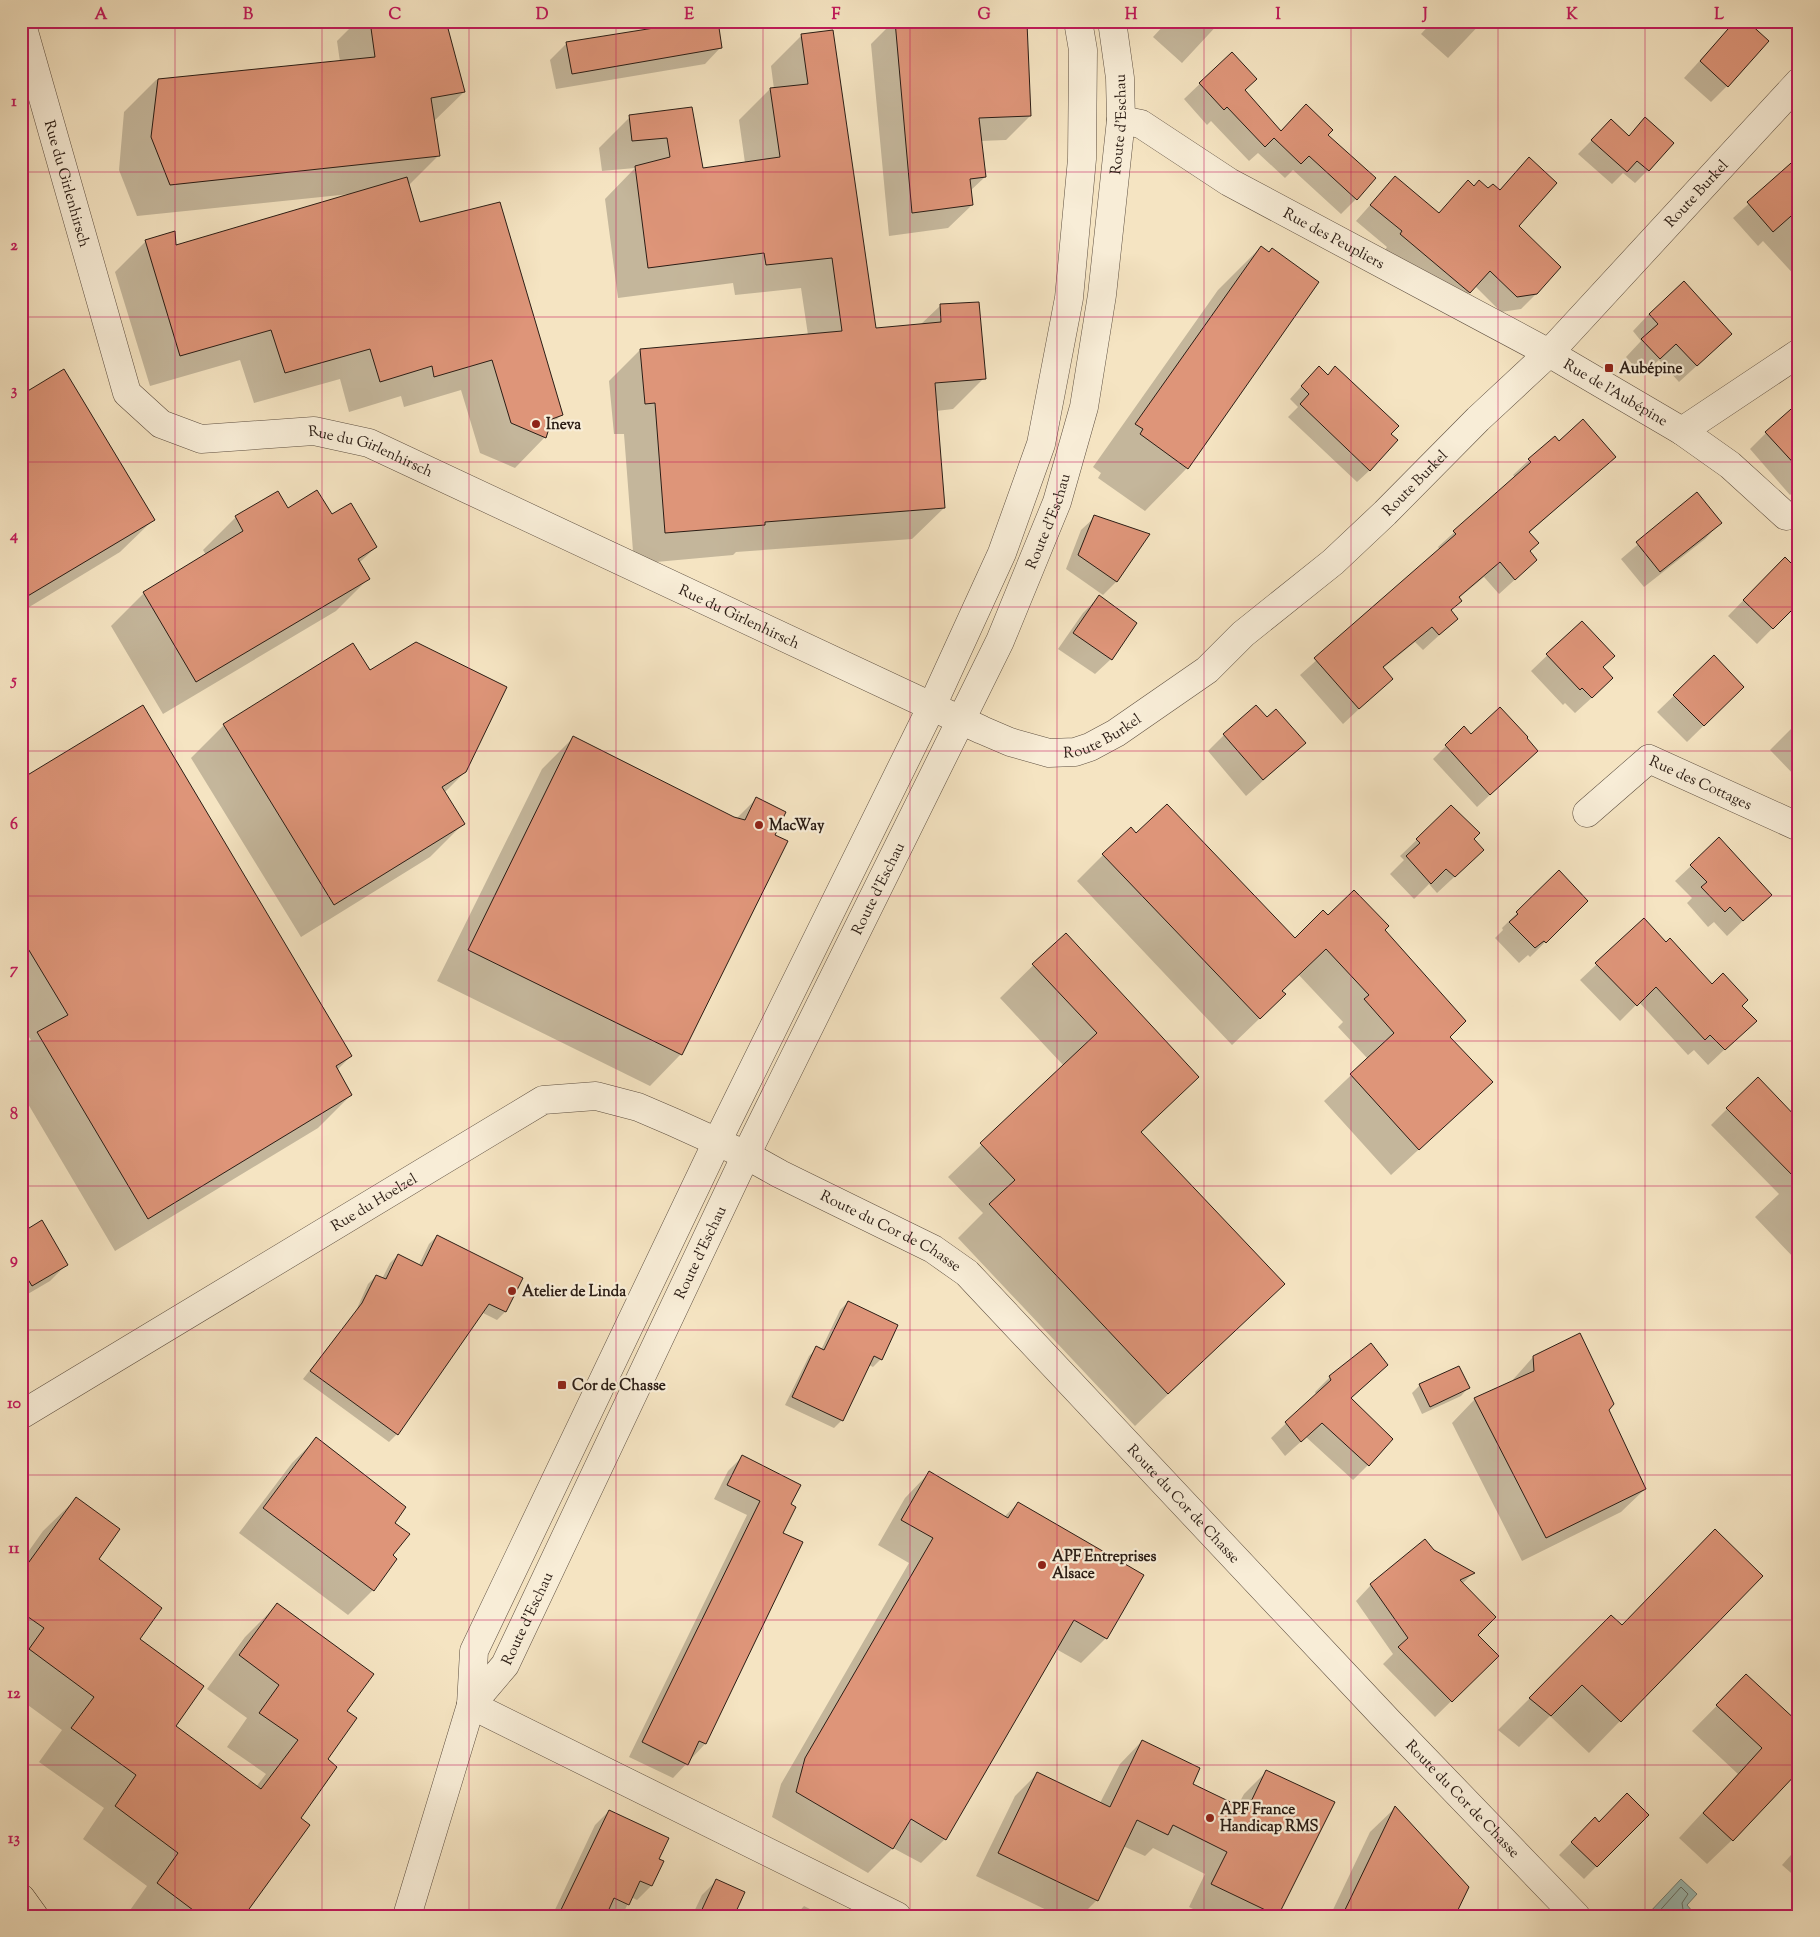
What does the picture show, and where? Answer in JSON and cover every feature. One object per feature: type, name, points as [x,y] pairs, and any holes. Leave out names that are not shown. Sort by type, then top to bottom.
[{"type":"main road","points":[[21,1898],[34,1916]]},
{"type":"street","name":"Rue du Girlenhirsch","points":[[21,21],[127,393],[161,424],[201,439],[314,431],[369,444],[961,719]]},
{"type":"street","name":"Route d'Eschau","points":[[407,1916],[471,1705],[474,1651],[717,1142],[932,706],[1002,552],[1041,444],[1069,298],[1082,159],[1083,50],[1078,21]]},
{"type":"street","name":"Route d'Eschau","points":[[471,1705],[505,1665],[746,1155],[1000,641],[1057,502],[1084,407],[1102,295],[1121,120],[1120,78],[1112,21]]},
{"type":"street","name":"Route Burkel","points":[[961,719],[1010,742],[1061,754],[1090,747],[1116,733],[1206,670],[1243,634],[1332,562],[1412,488],[1478,419],[1549,353],[1799,82]]},
{"type":"street","name":"Rue des Peupliers","points":[[1121,120],[1141,124],[1229,182],[1549,353]]},
{"type":"street","name":"Rue de l'Aubépine","points":[[1549,353],[1682,431],[1730,465],[1786,516]]},
{"type":"street","name":"Rue de l'Aubépine","points":[[1682,431],[1799,353]]},
{"type":"street","name":"Rue des Cottages","points":[[1588,813],[1649,759],[1799,827]]},
{"type":"street","name":"Rue du Hoelzel","points":[[21,1414],[543,1100],[596,1096],[638,1108],[746,1155]]},
{"type":"street","name":"Route du Cor de Chasse","points":[[746,1155],[780,1174],[933,1249],[967,1273],[1389,1722],[1576,1916]]},
{"type":"street","points":[[471,1705],[897,1916]]},
{"type":"water","points":[[1681,1879],[1697,1894],[1687,1905],[1692,1911],[1687,1916],[1652,1916],[1649,1913]]},
{"type":"building","points":[[370,21],[446,21],[465,92],[431,98],[440,156],[170,185],[151,137],[158,79],[375,57]]},
{"type":"building","points":[[698,21],[718,21],[722,48],[572,74],[566,42]]},
{"type":"building","points":[[895,21],[1027,23],[1031,116],[979,118],[986,177],[970,179],[973,205],[912,213]]},
{"type":"building","points":[[1735,21],[1747,21],[1769,41],[1728,87],[1700,61]]},
{"type":"building","points":[[833,30],[876,328],[941,322],[940,304],[979,302],[986,379],[935,383],[945,508],[765,522],[765,525],[665,533],[655,403],[645,404],[640,349],[842,331],[832,258],[766,265],[764,253],[648,268],[635,166],[670,157],[667,138],[632,141],[629,115],[692,107],[703,168],[780,157],[770,88],[808,84],[801,34]]},
{"type":"building","points":[[1232,52],[1257,79],[1245,90],[1281,131],[1306,104],[1333,130],[1328,135],[1376,178],[1357,200],[1309,156],[1301,164],[1274,138],[1265,147],[1227,107],[1224,110],[1199,83]]},
{"type":"building","points":[[1645,117],[1674,143],[1649,171],[1637,161],[1627,172],[1591,140],[1611,119],[1629,136]]},
{"type":"building","points":[[1799,156],[1799,209],[1773,232],[1747,202]]},
{"type":"building","points":[[1529,157],[1557,183],[1519,226],[1561,267],[1537,294],[1517,297],[1490,271],[1470,293],[1400,234],[1402,231],[1370,205],[1395,176],[1439,213],[1468,180],[1474,186],[1479,180],[1488,188],[1493,184],[1500,190]]},
{"type":"building","points":[[407,177],[420,222],[500,202],[563,415],[552,419],[546,438],[511,423],[492,360],[434,377],[432,366],[380,382],[370,349],[285,373],[271,330],[180,356],[145,240],[175,231],[176,245]]},
{"type":"building","points":[[1261,246],[1269,252],[1272,248],[1319,282],[1188,469],[1140,434],[1143,429],[1135,424]]},
{"type":"building","points":[[1684,281],[1732,334],[1697,366],[1676,344],[1660,359],[1641,339],[1658,324],[1649,314]]},
{"type":"building","points":[[1319,366],[1328,375],[1335,366],[1399,426],[1391,434],[1398,440],[1370,471],[1300,404],[1309,394],[1301,386]]},
{"type":"building","points":[[64,369],[155,520],[21,600],[21,395]]},
{"type":"building","points":[[1799,402],[1799,469],[1765,432]]},
{"type":"building","points":[[1583,419],[1616,457],[1529,532],[1539,543],[1530,551],[1537,560],[1515,580],[1500,562],[1459,597],[1462,601],[1451,610],[1458,619],[1439,635],[1432,627],[1383,667],[1393,679],[1359,709],[1314,658],[1456,534],[1453,531],[1531,462],[1528,459],[1555,436],[1559,441]]},
{"type":"building","points":[[317,490],[332,514],[351,503],[377,547],[358,559],[370,579],[196,682],[143,592],[243,531],[235,516],[278,491],[288,508]]},
{"type":"building","points":[[1697,492],[1722,523],[1660,572],[1636,542]]},
{"type":"building","points":[[1094,515],[1150,534],[1117,582],[1078,555]]},
{"type":"building","points":[[1785,557],[1799,571],[1799,603],[1773,629],[1743,600]]},
{"type":"building","points":[[1099,595],[1137,623],[1112,660],[1073,633]]},
{"type":"building","points":[[1582,621],[1615,656],[1603,667],[1613,678],[1592,698],[1582,688],[1580,690],[1546,654]]},
{"type":"building","points":[[416,642],[507,687],[466,772],[442,787],[465,824],[334,905],[223,724],[353,643],[370,670]]},
{"type":"building","points":[[1714,655],[1744,687],[1704,726],[1673,695]]},
{"type":"building","points":[[143,705],[352,1056],[336,1066],[352,1095],[148,1219],[37,1032],[68,1015],[21,937],[21,779]]},
{"type":"building","points":[[1256,705],[1267,717],[1276,709],[1306,743],[1263,780],[1223,734]]},
{"type":"building","points":[[1500,707],[1528,737],[1538,751],[1490,795],[1445,745],[1464,726],[1471,734]]},
{"type":"building","points":[[573,736],[734,817],[745,820],[756,797],[786,812],[775,835],[788,841],[682,1055],[468,950]]},
{"type":"building","points":[[1167,804],[1295,938],[1323,910],[1328,915],[1354,890],[1389,926],[1385,930],[1466,1021],[1450,1037],[1493,1082],[1419,1150],[1350,1074],[1394,1033],[1364,999],[1369,995],[1326,949],[1282,991],[1286,994],[1260,1019],[1102,854],[1131,827],[1136,833]]},
{"type":"building","points":[[1451,805],[1480,833],[1474,839],[1484,850],[1455,877],[1446,869],[1431,884],[1406,856],[1420,843],[1416,839]]},
{"type":"building","points":[[1719,837],[1772,895],[1743,921],[1730,907],[1725,912],[1701,887],[1707,882],[1690,865]]},
{"type":"building","points":[[1559,870],[1588,901],[1546,943],[1544,941],[1535,948],[1509,922],[1518,914],[1516,912]]},
{"type":"building","points":[[1644,918],[1666,942],[1670,938],[1712,984],[1723,973],[1748,1000],[1742,1006],[1757,1021],[1725,1050],[1710,1035],[1705,1040],[1656,987],[1637,1006],[1595,963]]},
{"type":"building","points":[[1066,933],[1199,1077],[1141,1132],[1285,1284],[1168,1394],[989,1204],[1015,1180],[980,1143],[1097,1033],[1032,964]]},
{"type":"building","points":[[1758,1077],[1799,1120],[1799,1182],[1726,1108]]},
{"type":"building","points":[[42,1220],[68,1265],[32,1286],[21,1268],[21,1233]]},
{"type":"building","points":[[437,1235],[523,1278],[506,1312],[489,1304],[398,1435],[310,1371],[362,1303],[376,1275],[386,1279],[398,1254],[422,1266]]},
{"type":"building","points":[[848,1301],[898,1325],[882,1360],[874,1356],[843,1421],[792,1397],[816,1346],[824,1350]]},
{"type":"building","points":[[1580,1333],[1614,1404],[1609,1410],[1646,1489],[1546,1538],[1474,1398],[1534,1371],[1533,1356]]},
{"type":"building","points":[[1371,1343],[1388,1365],[1351,1398],[1393,1439],[1369,1466],[1322,1423],[1301,1442],[1285,1422],[1331,1380],[1329,1376]]},
{"type":"building","points":[[1459,1366],[1470,1388],[1430,1407],[1419,1384]]},
{"type":"building","points":[[316,1437],[406,1507],[395,1523],[410,1534],[393,1555],[397,1559],[374,1591],[263,1508]]},
{"type":"building","points":[[742,1455],[801,1485],[791,1504],[796,1507],[783,1533],[803,1542],[706,1744],[699,1741],[688,1765],[642,1742],[760,1501],[727,1485]]},
{"type":"building","points":[[929,1471],[1008,1518],[1018,1502],[1144,1575],[1107,1639],[1074,1620],[946,1840],[911,1819],[893,1849],[796,1792],[805,1758],[933,1538],[901,1520]]},
{"type":"building","points":[[76,1497],[120,1529],[99,1559],[162,1608],[140,1639],[204,1686],[176,1726],[261,1789],[298,1740],[259,1713],[279,1685],[239,1655],[277,1603],[374,1674],[347,1711],[357,1718],[328,1759],[337,1767],[301,1818],[310,1825],[244,1916],[201,1916],[157,1883],[178,1853],[115,1806],[136,1775],[71,1728],[94,1697],[29,1649],[44,1628],[21,1612],[21,1573]]},
{"type":"building","points":[[1715,1529],[1763,1576],[1621,1722],[1582,1685],[1551,1716],[1529,1698],[1611,1615],[1622,1625]]},
{"type":"building","points":[[1425,1539],[1434,1550],[1475,1573],[1460,1580],[1496,1617],[1478,1635],[1499,1656],[1452,1702],[1398,1647],[1408,1638],[1370,1584]]},
{"type":"building","points":[[1746,1674],[1799,1723],[1799,1771],[1733,1841],[1703,1813],[1762,1748],[1716,1705]]},
{"type":"building","points":[[1142,1740],[1200,1768],[1193,1784],[1247,1810],[1266,1770],[1335,1802],[1278,1916],[1211,1884],[1227,1852],[1173,1825],[1168,1835],[1137,1820],[1098,1901],[998,1853],[1037,1772],[1110,1807]]},
{"type":"building","points":[[1627,1793],[1649,1815],[1597,1867],[1571,1842],[1595,1817],[1599,1822]]},
{"type":"building","points":[[1395,1806],[1469,1887],[1455,1916],[1342,1916]]},
{"type":"building","points":[[609,1810],[669,1838],[659,1859],[664,1861],[652,1886],[640,1881],[629,1905],[614,1898],[606,1916],[558,1916]]},
{"type":"building","points":[[716,1879],[745,1892],[734,1916],[699,1916]]},
{"type":"place","name":"Aubépine","points":[[1609,368]]},
{"type":"place","name":"Ineva","points":[[536,424]]},
{"type":"place","name":"MacWay","points":[[759,825]]},
{"type":"place","name":"Atelier de Linda","points":[[512,1291]]},
{"type":"place","name":"Cor de Chasse","points":[[562,1385]]},
{"type":"place","name":"APF Entreprises Alsace","points":[[1042,1565]]},
{"type":"place","name":"APF France Handicap RMS","points":[[1210,1818]]}]
